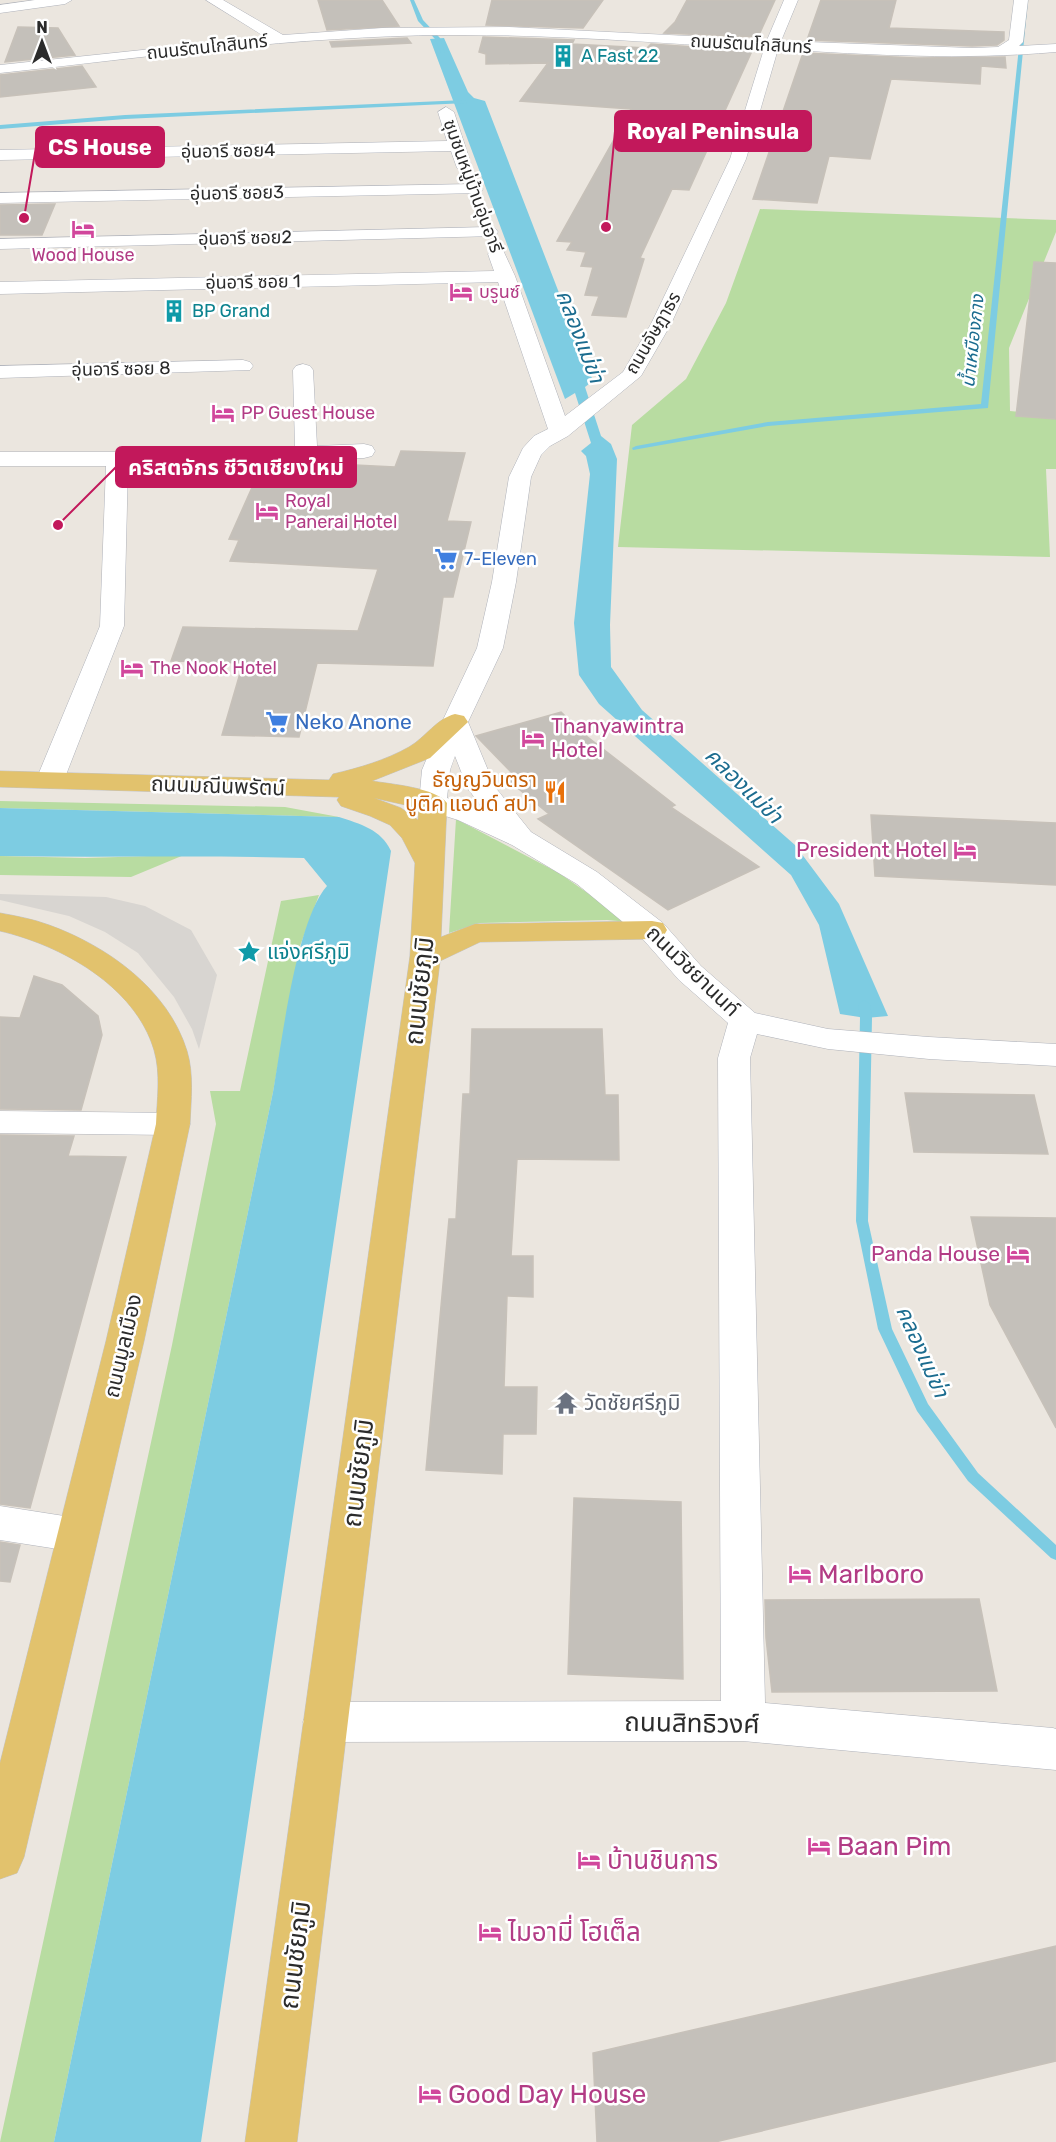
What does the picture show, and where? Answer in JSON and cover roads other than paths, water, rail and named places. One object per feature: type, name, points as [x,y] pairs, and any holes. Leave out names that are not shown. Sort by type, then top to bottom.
[{"type":"main road","points":[[291,788],[339,781],[385,767],[420,752],[455,722]]},
{"type":"main road","name":"ถนนมณีนพรัตน์","points":[[0,779],[369,789],[402,794],[433,803]]},
{"type":"main road","points":[[291,788],[346,799],[385,811],[406,823],[417,836],[429,862]]},
{"type":"main road","name":"ถนนชัยภูมิ","points":[[271,2142],[425,956],[433,803]]},
{"type":"main road","name":"ถนนมูลเมือง","points":[[0,922],[38,931],[71,945],[101,963],[134,993],[157,1020],[171,1051],[175,1092],[173,1124],[127,1329],[0,1857]]},
{"type":"main road","points":[[425,956],[476,933],[652,930]]},
{"type":"street","points":[[0,9],[65,0]]},
{"type":"street","points":[[213,0],[281,40]]},
{"type":"street","name":"ถนนอัษฎาธร","points":[[433,803],[436,770],[455,722],[490,648],[504,582],[520,477],[531,453],[542,441],[568,425],[631,376],[662,324],[738,159],[772,45],[793,26],[791,0]]},
{"type":"street","points":[[1007,52],[1016,42],[1021,0]]},
{"type":"street","points":[[670,39],[728,35],[793,26],[833,42],[898,51]]},
{"type":"street","name":"ถนนรัตนโกสินทร์","points":[[0,69],[281,40],[414,31],[530,32],[898,51],[1007,52],[1056,48]]},
{"type":"street","name":"ชุมชนหมู่บ้านอุ่นอารี","points":[[446,112],[456,146],[506,276],[568,425]]},
{"type":"street","name":"อุ่นอารี ซอย4","points":[[0,155],[456,146]]},
{"type":"street","name":"อุ่นอารี ซอย3","points":[[0,198],[474,189]]},
{"type":"street","name":"อุ่นอารี ซอย2","points":[[0,243],[489,232]]},
{"type":"street","name":"อุ่นอารี ซอย 1","points":[[0,288],[506,276]]},
{"type":"street","name":"อุ่นอารี ซอย 8","points":[[0,372],[243,366]]},
{"type":"street","points":[[303,370],[306,453]]},
{"type":"street","points":[[0,459],[117,459],[364,451]]},
{"type":"street","points":[[50,780],[112,626],[117,459]]},
{"type":"street","points":[[455,722],[482,789],[522,839]]},
{"type":"street","name":"ถนนวิชยานนท์","points":[[433,803],[468,814],[522,839],[587,878],[652,930],[690,973],[745,1021],[828,1040],[1056,1055]]},
{"type":"street","points":[[743,1721],[734,1058],[745,1021]]},
{"type":"street","points":[[0,1122],[173,1124]]},
{"type":"street","points":[[0,1522],[77,1535]]},
{"type":"street","name":"ถนนสิทธิวงศ์","points":[[325,1722],[743,1721],[1056,1750]]},
{"type":"water","points":[[444,38],[468,92],[474,98],[485,101],[593,381],[585,387],[601,436],[611,444],[617,459],[610,625],[611,667],[642,710],[795,845],[839,904],[888,1016],[866,1018],[840,1014],[819,925],[791,875],[599,704],[579,675],[574,623],[590,474],[586,456],[581,451],[591,443],[575,393],[565,399],[430,39]]},
{"type":"water","points":[[0,808],[339,817],[376,832],[391,851],[201,2142],[54,2142],[273,1092],[292,983],[307,926],[316,903],[327,886],[304,858],[0,856]]},
{"type":"waterway","name":"คลองแม่ข่า","points":[[412,0],[421,21],[437,38],[443,52]]},
{"type":"waterway","name":"น้ำเหมืองกาง","points":[[636,448],[768,424],[985,406],[1026,0]]},
{"type":"waterway","points":[[0,127],[125,117],[465,102]]},
{"type":"waterway","name":"คลองแม่ข่า","points":[[864,1004],[866,1018],[862,1221],[885,1329],[922,1407],[973,1477],[1056,1554]]},
{"type":"place","name":"A Fast 22","points":[[563,56]]},
{"type":"place","name":"CS House","points":[[24,218]]},
{"type":"place","name":"Royal Peninsula","points":[[606,227]]},
{"type":"place","name":"Wood House","points":[[83,229]]},
{"type":"place","name":"บรูนซ์","points":[[461,292]]},
{"type":"place","name":"BP Grand","points":[[174,311]]},
{"type":"place","name":"PP Guest House","points":[[223,413]]},
{"type":"place","name":"Royal Panerai Hotel","points":[[267,511]]},
{"type":"place","name":"คริสตจักร ชีวิตเชียงใหม่","points":[[58,525]]},
{"type":"place","name":"7-Eleven","points":[[446,559]]},
{"type":"place","name":"The Nook Hotel","points":[[132,668]]},
{"type":"place","name":"Neko Anone","points":[[277,722]]},
{"type":"place","name":"Thanyawintra Hotel","points":[[533,738]]},
{"type":"place","name":"ธัญญวินตรา บูติค แอนด์ สปา","points":[[555,792]]},
{"type":"place","name":"President Hotel","points":[[965,850]]},
{"type":"place","name":"แจ่งศรีภูมิ","points":[[249,952]]},
{"type":"place","name":"Panda House","points":[[1018,1254]]},
{"type":"place","name":"วัดชัยศรีภูมิ","points":[[566,1403]]},
{"type":"place","name":"Marlboro","points":[[800,1574]]},
{"type":"place","name":"Baan Pim","points":[[819,1846]]},
{"type":"place","name":"บ้านชินการ","points":[[589,1860]]},
{"type":"place","name":"ไมอามี่ โฮเต็ล","points":[[490,1932]]},
{"type":"place","name":"Good Day House","points":[[430,2094]]}]
